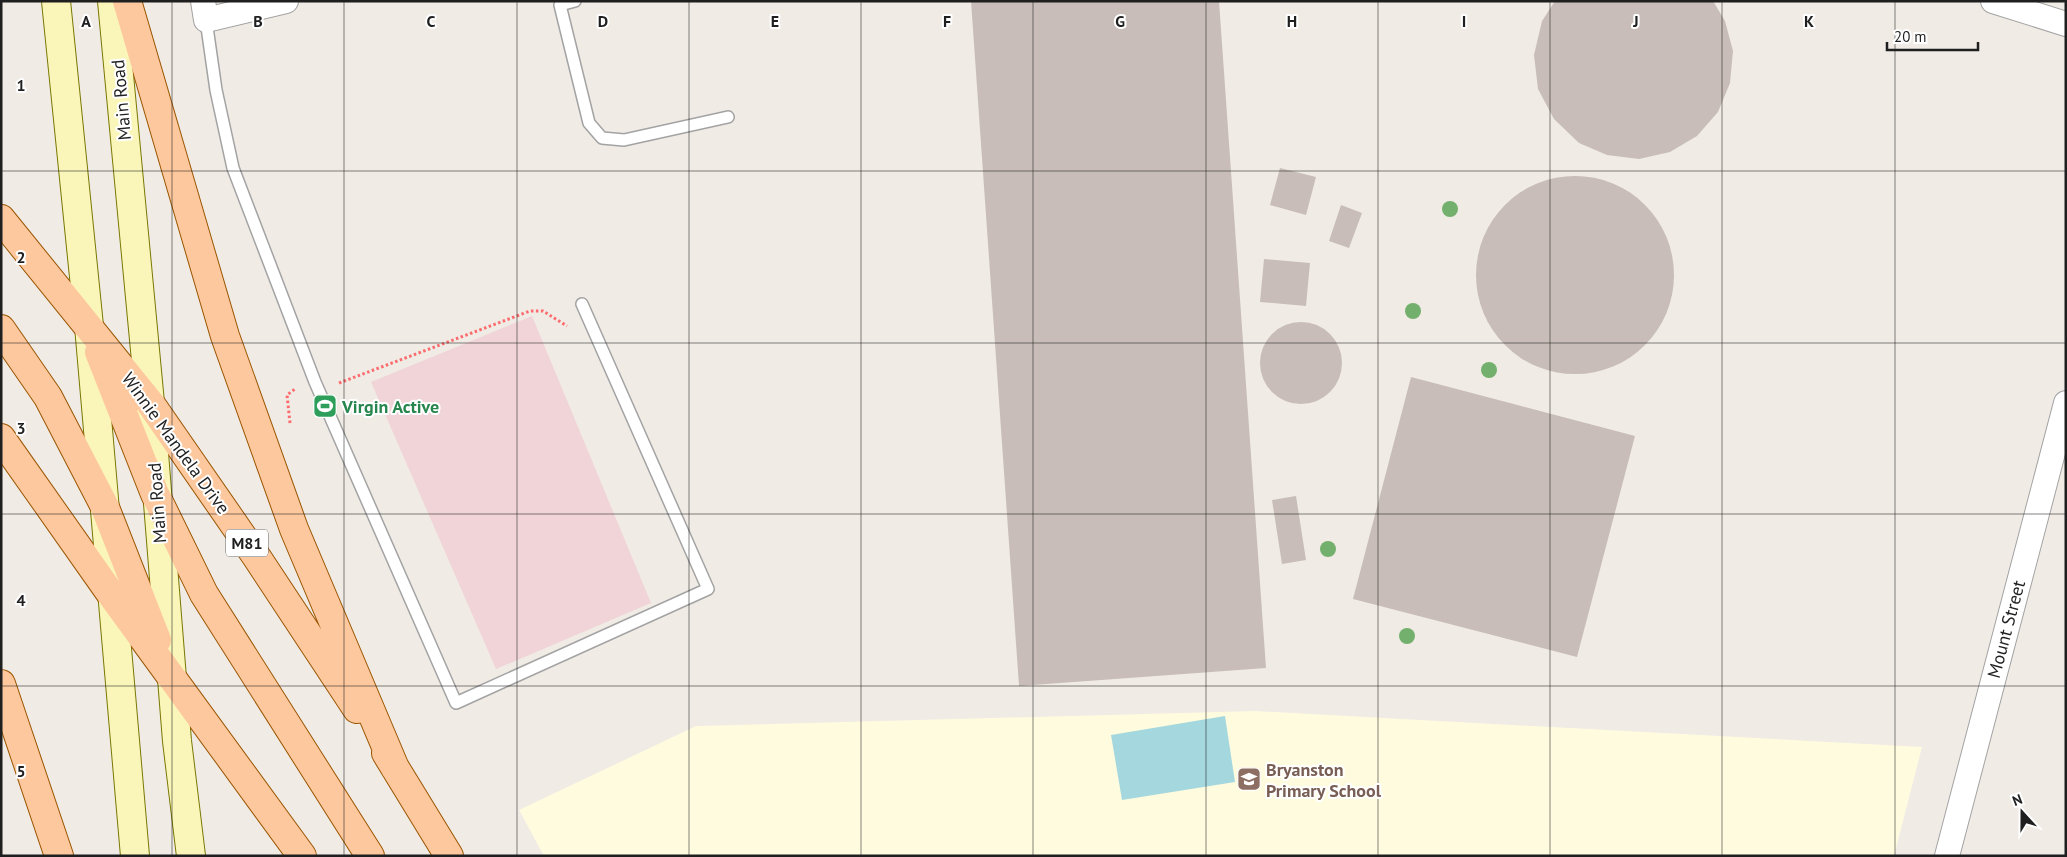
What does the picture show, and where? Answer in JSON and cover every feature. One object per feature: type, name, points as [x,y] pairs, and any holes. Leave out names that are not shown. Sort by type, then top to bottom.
[{"type":"main road","points":[[56,1],[89,326],[135,856]]},
{"type":"main road","name":"Main Road","points":[[112,1],[150,403],[155,494],[176,741],[191,856]]},
{"type":"main road","points":[[127,1],[224,336],[294,529],[395,768]]},
{"type":"main road","name":"Winnie Mandela Drive","points":[[1,219],[150,403],[256,556],[395,768],[449,856]]},
{"type":"main road","points":[[89,326],[155,494],[204,594],[370,856]]},
{"type":"main road","points":[[1,329],[48,397],[104,505],[171,675]]},
{"type":"main road","points":[[1,438],[113,597],[302,856]]},
{"type":"main road","points":[[1,684],[59,856]]},
{"type":"street","points":[[205,11],[286,1]]},
{"type":"street","points":[[1993,1],[2066,24]]},
{"type":"street","name":"Mount Street","points":[[1947,856],[2066,403]]},
{"type":"lane","points":[[574,1],[560,3],[589,123],[602,138],[624,140],[728,117]]},
{"type":"lane","points":[[205,11],[216,90],[233,168],[315,382],[456,703],[708,588],[582,304]]},
{"type":"path","points":[[292,433],[287,395],[294,389],[315,382],[332,386],[530,311],[543,311],[557,318],[604,357]]},
{"type":"shaded area","points":[[532,316],[651,603],[496,669],[371,382]]},
{"type":"shaded area","name":"Bryanston Primary School","points":[[1254,711],[1922,747],[1894,856],[544,856],[519,810],[696,726]]},
{"type":"water","points":[[1225,716],[1235,782],[1122,800],[1111,735]]},
{"type":"building","points":[[971,1],[1219,1],[1266,668],[1019,686]]},
{"type":"building","points":[[1555,1],[1713,1],[1725,21],[1733,51],[1730,83],[1718,112],[1697,136],[1670,152],[1639,159],[1607,155],[1579,143],[1554,119],[1538,89],[1534,55],[1542,21]]},
{"type":"building","points":[[1280,168],[1316,177],[1306,215],[1270,205]]},
{"type":"building","points":[[1575,176],[1594,178],[1613,184],[1630,193],[1645,205],[1657,220],[1666,237],[1672,256],[1674,275],[1672,294],[1666,313],[1657,330],[1645,345],[1630,357],[1613,366],[1594,372],[1575,374],[1556,372],[1537,366],[1520,357],[1505,345],[1493,330],[1484,313],[1478,294],[1476,275],[1478,256],[1484,237],[1493,220],[1505,205],[1520,193],[1537,184],[1556,178]]},
{"type":"building","points":[[1341,205],[1362,213],[1349,248],[1329,241]]},
{"type":"building","points":[[1264,259],[1310,263],[1306,306],[1260,302]]},
{"type":"building","points":[[1293,322],[1309,322],[1324,329],[1335,340],[1342,355],[1339,379],[1330,392],[1309,404],[1293,404],[1278,397],[1267,386],[1260,371],[1260,355],[1267,340],[1278,329]]},
{"type":"building","points":[[1411,377],[1635,436],[1577,657],[1353,599]]},
{"type":"building","points":[[1296,496],[1306,560],[1282,564],[1272,500]]},
{"type":"place","name":"Virgin Active","points":[[325,406]]},
{"type":"place","name":"Bryanston Primary School","points":[[1249,779]]}]
